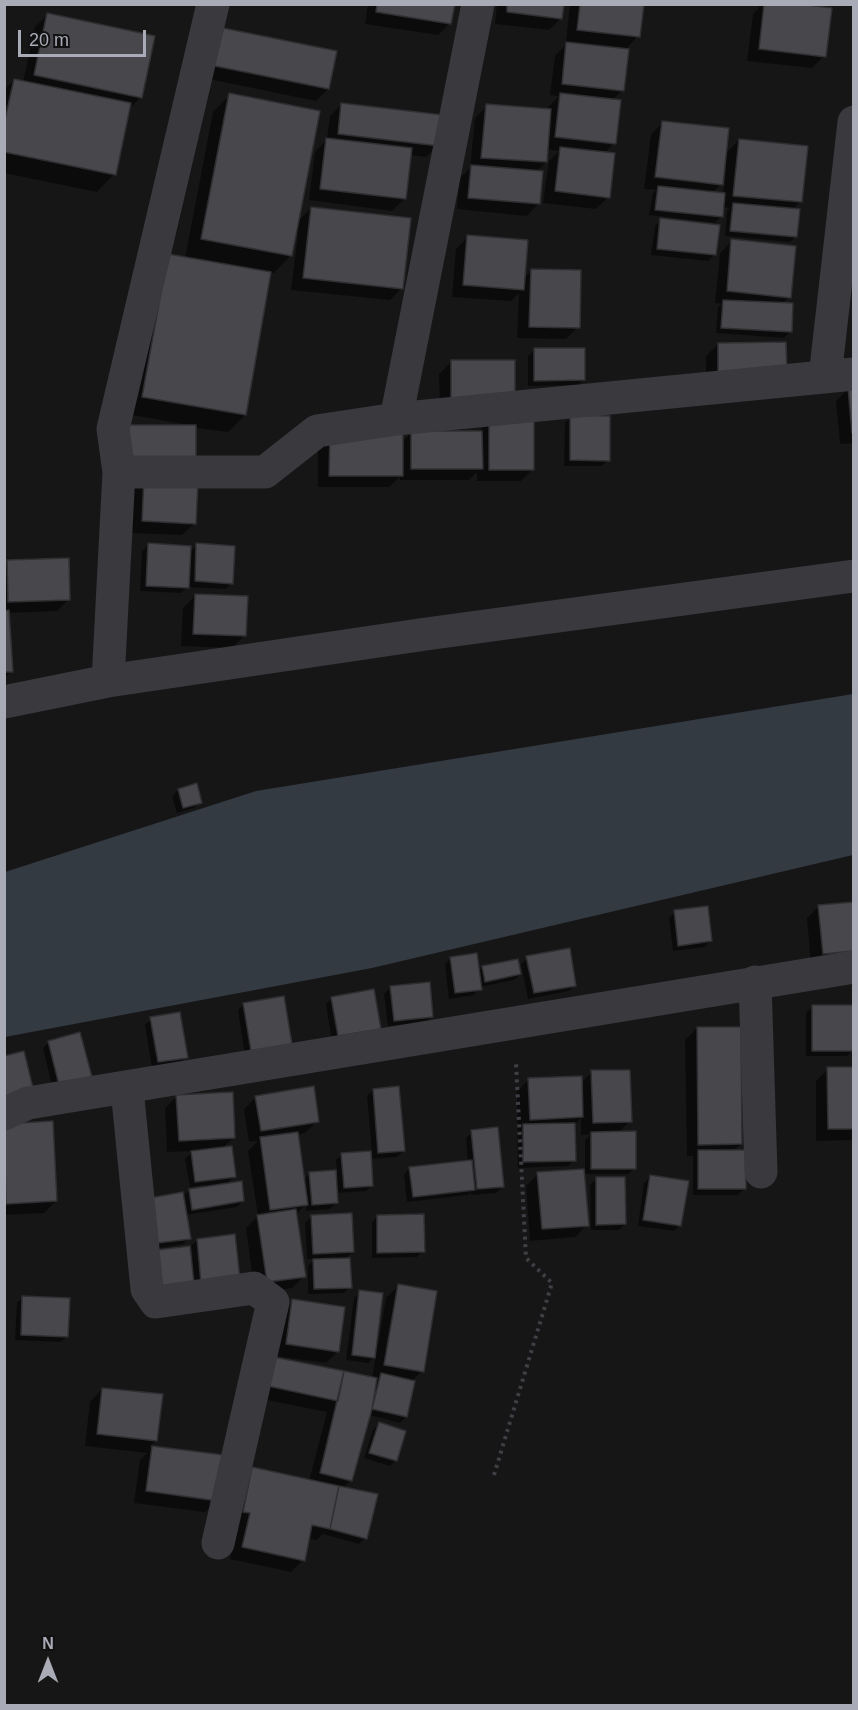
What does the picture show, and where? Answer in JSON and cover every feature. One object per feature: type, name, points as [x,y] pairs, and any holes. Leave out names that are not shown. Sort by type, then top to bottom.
[{"type":"street","points":[[108,681],[119,472],[113,429],[213,4]]},
{"type":"street","points":[[396,419],[478,4]]},
{"type":"street","points":[[119,472],[265,472],[317,431],[396,419],[839,375],[854,122]]},
{"type":"street","points":[[4,702],[108,681],[426,634],[854,576]]},
{"type":"street","points":[[4,1114],[28,1103],[127,1089],[755,982],[854,968]]},
{"type":"street","points":[[755,982],[761,1172]]},
{"type":"street","points":[[127,1089],[147,1289],[156,1302],[254,1288],[273,1302],[218,1544]]},
{"type":"path","points":[[494,1475],[552,1283],[526,1258],[514,1023]]},
{"type":"shaded area","points":[[853,694],[853,855],[372,968],[5,1037],[5,872],[256,791]]},
{"type":"building","points":[[377,4],[455,4],[451,24],[376,12]]},
{"type":"building","points":[[507,4],[564,4],[562,19],[507,12]]},
{"type":"building","points":[[580,4],[644,4],[640,37],[577,30]]},
{"type":"building","points":[[764,4],[799,4],[832,8],[826,57],[759,49]]},
{"type":"building","points":[[47,13],[155,36],[142,98],[34,75]]},
{"type":"building","points":[[218,27],[337,51],[329,89],[210,65]]},
{"type":"building","points":[[566,42],[629,49],[624,91],[562,84]]},
{"type":"building","points":[[14,79],[131,103],[116,175],[4,152],[4,124]]},
{"type":"building","points":[[229,93],[320,111],[292,256],[201,239]]},
{"type":"building","points":[[560,93],[621,100],[616,144],[555,137]]},
{"type":"building","points":[[341,103],[443,115],[439,146],[338,134]]},
{"type":"building","points":[[486,104],[551,109],[547,162],[481,158]]},
{"type":"building","points":[[662,121],[729,128],[723,185],[655,177]]},
{"type":"building","points":[[326,138],[412,148],[406,199],[320,189]]},
{"type":"building","points":[[739,139],[808,146],[802,202],[733,196]]},
{"type":"building","points":[[560,147],[615,153],[610,198],[555,191]]},
{"type":"building","points":[[471,165],[543,171],[540,204],[468,198]]},
{"type":"building","points":[[658,186],[725,193],[723,217],[655,210]]},
{"type":"building","points":[[733,203],[800,209],[797,237],[730,231]]},
{"type":"building","points":[[311,207],[411,218],[403,289],[303,278]]},
{"type":"building","points":[[660,218],[720,225],[716,255],[657,249]]},
{"type":"building","points":[[467,235],[528,240],[524,290],[463,285]]},
{"type":"building","points":[[731,239],[796,246],[791,298],[727,291]]},
{"type":"building","points":[[168,254],[271,272],[246,415],[142,397]]},
{"type":"building","points":[[531,269],[581,270],[580,328],[529,327]]},
{"type":"building","points":[[723,300],[793,303],[792,332],[721,328]]},
{"type":"building","points":[[786,342],[787,375],[718,376],[718,343]]},
{"type":"building","points":[[534,348],[585,348],[585,380],[534,381]]},
{"type":"building","points":[[451,360],[515,360],[515,400],[451,401]]},
{"type":"building","points":[[848,387],[854,387],[854,433],[852,433]]},
{"type":"building","points":[[570,415],[610,416],[610,461],[570,460]]},
{"type":"building","points":[[489,420],[534,420],[534,470],[489,470]]},
{"type":"building","points":[[129,425],[196,425],[196,463],[129,464]]},
{"type":"building","points":[[411,431],[482,431],[483,469],[411,469]]},
{"type":"building","points":[[330,433],[403,433],[403,476],[329,476]]},
{"type":"building","points":[[144,477],[198,480],[196,524],[142,521]]},
{"type":"building","points":[[148,543],[191,546],[189,588],[146,586]]},
{"type":"building","points":[[196,543],[235,546],[233,584],[195,581]]},
{"type":"building","points":[[69,558],[70,600],[8,602],[7,560]]},
{"type":"building","points":[[195,594],[248,596],[246,636],[193,634]]},
{"type":"building","points":[[9,610],[13,672],[4,672],[4,611]]},
{"type":"building","points":[[197,783],[202,803],[183,808],[178,789]]},
{"type":"building","points":[[854,902],[854,951],[823,954],[818,905]]},
{"type":"building","points":[[708,906],[712,941],[678,946],[674,910]]},
{"type":"building","points":[[570,948],[576,986],[534,993],[526,956]]},
{"type":"building","points":[[477,953],[482,990],[455,993],[450,957]]},
{"type":"building","points":[[518,959],[521,974],[485,982],[482,966]]},
{"type":"building","points":[[430,982],[433,1017],[394,1021],[390,986]]},
{"type":"building","points":[[374,989],[381,1029],[338,1036],[331,997]]},
{"type":"building","points":[[284,996],[292,1044],[251,1051],[243,1003]]},
{"type":"building","points":[[812,1005],[854,1005],[854,1051],[812,1051]]},
{"type":"building","points":[[180,1012],[188,1058],[158,1062],[150,1017]]},
{"type":"building","points":[[697,1027],[741,1027],[742,1144],[698,1145]]},
{"type":"building","points":[[80,1032],[92,1077],[59,1085],[48,1041]]},
{"type":"building","points":[[24,1051],[34,1092],[4,1099],[4,1056]]},
{"type":"building","points":[[827,1067],[854,1067],[854,1129],[828,1129]]},
{"type":"building","points":[[591,1070],[630,1070],[632,1122],[593,1123]]},
{"type":"building","points":[[582,1076],[583,1117],[530,1120],[528,1078]]},
{"type":"building","points":[[314,1086],[319,1122],[261,1131],[255,1096]]},
{"type":"building","points":[[399,1086],[405,1151],[378,1153],[373,1089]]},
{"type":"building","points":[[233,1092],[235,1138],[179,1141],[176,1095]]},
{"type":"building","points":[[53,1121],[57,1201],[6,1204],[4,1124]]},
{"type":"building","points":[[575,1123],[576,1161],[523,1162],[523,1124]]},
{"type":"building","points":[[498,1127],[504,1187],[477,1189],[471,1130]]},
{"type":"building","points":[[636,1131],[636,1169],[591,1169],[591,1132]]},
{"type":"building","points":[[298,1132],[308,1205],[270,1210],[260,1137]]},
{"type":"building","points":[[232,1146],[236,1177],[195,1182],[191,1151]]},
{"type":"building","points":[[698,1150],[746,1150],[746,1189],[698,1189]]},
{"type":"building","points":[[371,1151],[373,1186],[344,1188],[341,1153]]},
{"type":"building","points":[[472,1160],[475,1190],[413,1197],[409,1167]]},
{"type":"building","points":[[584,1169],[589,1226],[542,1229],[537,1172]]},
{"type":"building","points":[[336,1170],[338,1203],[312,1205],[309,1172]]},
{"type":"building","points":[[650,1175],[689,1181],[681,1226],[643,1220]]},
{"type":"building","points":[[596,1177],[625,1177],[626,1224],[596,1225]]},
{"type":"building","points":[[242,1181],[244,1201],[192,1210],[189,1189]]},
{"type":"building","points":[[183,1192],[191,1239],[157,1243],[150,1198]]},
{"type":"building","points":[[296,1209],[306,1277],[267,1282],[257,1215]]},
{"type":"building","points":[[352,1213],[354,1252],[313,1254],[311,1215]]},
{"type":"building","points":[[424,1214],[425,1252],[377,1253],[377,1215]]},
{"type":"building","points":[[235,1234],[240,1279],[201,1283],[197,1239]]},
{"type":"building","points":[[190,1246],[194,1283],[161,1286],[157,1250]]},
{"type":"building","points":[[350,1258],[352,1288],[314,1289],[313,1259]]},
{"type":"building","points":[[398,1284],[437,1291],[424,1372],[384,1365]]},
{"type":"building","points":[[359,1290],[383,1293],[375,1358],[352,1355]]},
{"type":"building","points":[[22,1296],[70,1298],[68,1337],[21,1335]]},
{"type":"building","points":[[292,1299],[345,1307],[339,1352],[286,1344]]},
{"type":"building","points":[[274,1357],[344,1371],[338,1401],[268,1386]]},
{"type":"building","points":[[344,1371],[377,1378],[372,1409],[352,1481],[320,1473]]},
{"type":"building","points":[[381,1373],[415,1381],[407,1417],[372,1409]]},
{"type":"building","points":[[102,1388],[163,1394],[157,1441],[97,1434]]},
{"type":"building","points":[[379,1422],[406,1431],[397,1461],[369,1453]]},
{"type":"building","points":[[152,1446],[224,1455],[218,1501],[146,1491]]},
{"type":"building","points":[[252,1467],[339,1486],[330,1529],[312,1525],[305,1561],[242,1547],[250,1513],[243,1512]]},
{"type":"building","points":[[339,1486],[378,1494],[367,1539],[330,1529]]}]
